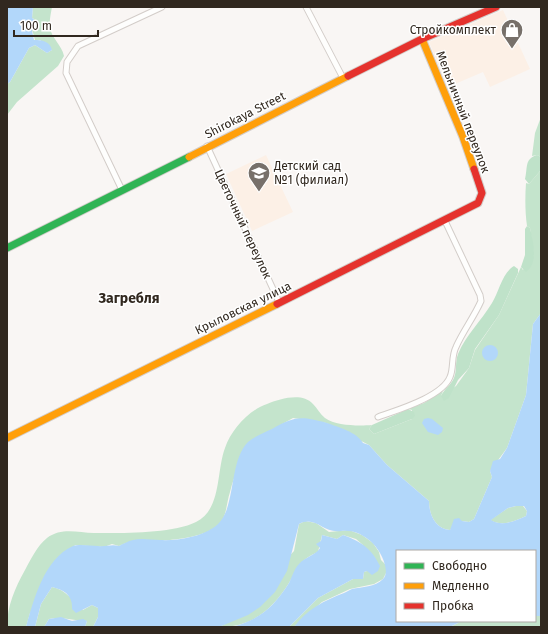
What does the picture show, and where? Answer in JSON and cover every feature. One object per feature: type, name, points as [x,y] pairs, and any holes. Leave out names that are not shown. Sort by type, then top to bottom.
[{"type":"street","points":[[122,190],[66,73],[66,66],[69,56],[84,42],[162,7]]},
{"type":"street","points":[[306,7],[343,78]]},
{"type":"street","name":"Shirokaya Street","points":[[7,248],[422,39],[496,7]]},
{"type":"street","name":"Мельничный переулок","points":[[422,39],[463,137],[482,193]]},
{"type":"street","name":"Цветочный переулок","points":[[207,146],[279,302]]},
{"type":"street","name":"Крыловская улица","points":[[7,438],[445,221],[478,203],[481,199],[482,193]]},
{"type":"street","points":[[378,417],[425,399],[448,382],[456,347],[481,301],[480,295],[445,221]]},
{"type":"shaded area","points":[[503,10],[530,69],[490,87],[483,72],[448,87],[429,42]]},
{"type":"shaded area","name":"Детский сад №1 (филиал)","points":[[266,155],[293,212],[252,231],[226,174]]},
{"type":"green space","points":[[33,7],[52,7],[50,27],[64,56],[58,66],[17,102],[7,115],[7,84],[10,82],[29,48],[35,45],[47,53],[52,50],[40,40],[35,40],[31,26],[34,19],[32,18]]},
{"type":"green space","points":[[541,117],[541,157],[537,155],[532,156],[535,133]]},
{"type":"green space","points":[[537,155],[541,157],[541,170],[529,184],[525,179],[527,164],[530,159]]},
{"type":"green space","points":[[541,170],[541,313],[533,324],[526,395],[507,448],[490,471],[492,477],[474,519],[469,522],[462,521],[450,530],[440,527],[432,516],[429,501],[387,465],[369,445],[326,423],[293,418],[248,443],[234,479],[223,519],[213,529],[199,535],[184,538],[170,540],[139,540],[119,546],[112,544],[104,547],[75,545],[30,613],[26,627],[7,627],[8,612],[12,597],[37,549],[47,538],[58,533],[70,531],[118,533],[161,531],[186,526],[196,522],[204,516],[214,499],[222,458],[228,441],[236,428],[247,416],[260,407],[284,399],[297,397],[303,398],[313,404],[325,418],[330,421],[348,425],[372,425],[369,429],[374,434],[412,419],[412,410],[408,409],[424,403],[443,391],[441,396],[456,386],[469,368],[475,350],[499,315],[521,267],[523,270],[534,255],[530,228],[527,226],[526,221],[526,183],[529,184]]},
{"type":"green space","points":[[527,226],[530,228],[534,258],[533,263],[526,272],[521,267],[525,255],[525,229]]},
{"type":"green space","points":[[514,266],[518,269],[518,273],[499,315],[475,349],[469,368],[458,380],[449,398],[444,401],[441,396],[454,378],[457,357],[461,347],[492,303],[506,273]]},
{"type":"green space","points":[[408,409],[414,412],[415,416],[412,419],[374,434],[369,429],[372,425]]},
{"type":"green space","points":[[523,506],[527,511],[526,516],[504,523],[490,520],[508,508]]},
{"type":"green space","points":[[305,521],[316,523],[329,532],[349,530],[362,535],[373,543],[379,552],[381,560],[386,565],[387,571],[383,579],[374,584],[350,589],[322,602],[294,627],[289,627],[318,598],[353,579],[363,579],[364,572],[367,571],[363,545],[356,539],[343,535],[337,539],[322,535],[318,552],[300,564],[282,593],[268,609],[251,620],[241,624],[219,627],[225,624],[294,551],[299,524]]},
{"type":"green space","points":[[52,587],[66,593],[83,610],[92,605],[98,608],[98,617],[93,627],[85,627],[87,621],[58,618],[49,619],[44,627],[35,627],[41,604]]},
{"type":"green space","points":[[536,616],[541,616],[541,627],[450,627],[460,622],[536,622]]},
{"type":"water","points":[[7,7],[33,7],[32,18],[34,19],[31,26],[34,40],[48,43],[52,50],[47,53],[35,45],[29,48],[10,82],[7,84]]},
{"type":"water","points":[[541,313],[541,616],[536,616],[536,550],[396,550],[396,622],[460,622],[450,627],[294,627],[304,616],[323,602],[352,589],[380,582],[385,575],[386,570],[380,553],[373,543],[366,538],[352,532],[329,530],[315,523],[305,522],[299,524],[287,571],[275,592],[260,607],[248,615],[219,627],[93,627],[98,617],[98,608],[92,605],[76,613],[72,609],[71,600],[67,594],[52,587],[41,604],[35,627],[26,627],[37,592],[47,570],[63,552],[76,545],[119,546],[136,539],[180,539],[195,536],[208,531],[221,521],[226,511],[230,500],[237,462],[241,451],[248,442],[253,438],[298,418],[311,419],[342,428],[352,433],[363,443],[369,445],[387,465],[429,501],[432,516],[440,527],[450,530],[454,519],[459,518],[462,521],[469,522],[474,519],[492,477],[490,471],[493,461],[500,459],[507,448],[526,395],[533,324]],"holes":[[[524,506],[527,511],[526,516],[513,521],[500,523],[491,520],[508,508]]]},
{"type":"water","points":[[490,345],[497,350],[498,353],[493,360],[490,361],[483,356],[482,353],[487,346]]},
{"type":"water","points":[[424,419],[432,419],[443,428],[442,432],[438,435],[428,432],[422,423]]},
{"type":"water","points":[[322,535],[337,539],[343,535],[361,543],[377,560],[380,566],[378,571],[372,575],[367,571],[364,572],[363,579],[353,579],[318,598],[289,627],[232,627],[258,616],[271,606],[289,583],[297,566],[320,548],[316,544],[321,541]]},
{"type":"water","points":[[61,617],[72,621],[83,619],[87,621],[85,627],[44,627],[49,619]]},
{"type":"traffic: fast","points":[[7,248],[189,157]]},
{"type":"traffic: slow","points":[[422,39],[463,137],[474,169]]},
{"type":"traffic: slow","points":[[189,157],[348,76]]},
{"type":"traffic: slow","points":[[7,438],[277,304]]},
{"type":"traffic: jam","points":[[348,76],[422,39],[496,7]]},
{"type":"traffic: jam","points":[[277,304],[478,203],[482,193],[474,169]]},
{"type":"place","name":"Стройкомплект","points":[[512,50]]},
{"type":"place","name":"Детский сад №1 (филиал)","points":[[259,192]]},
{"type":"district","name":"Загребля","points":[[129,298]]}]
